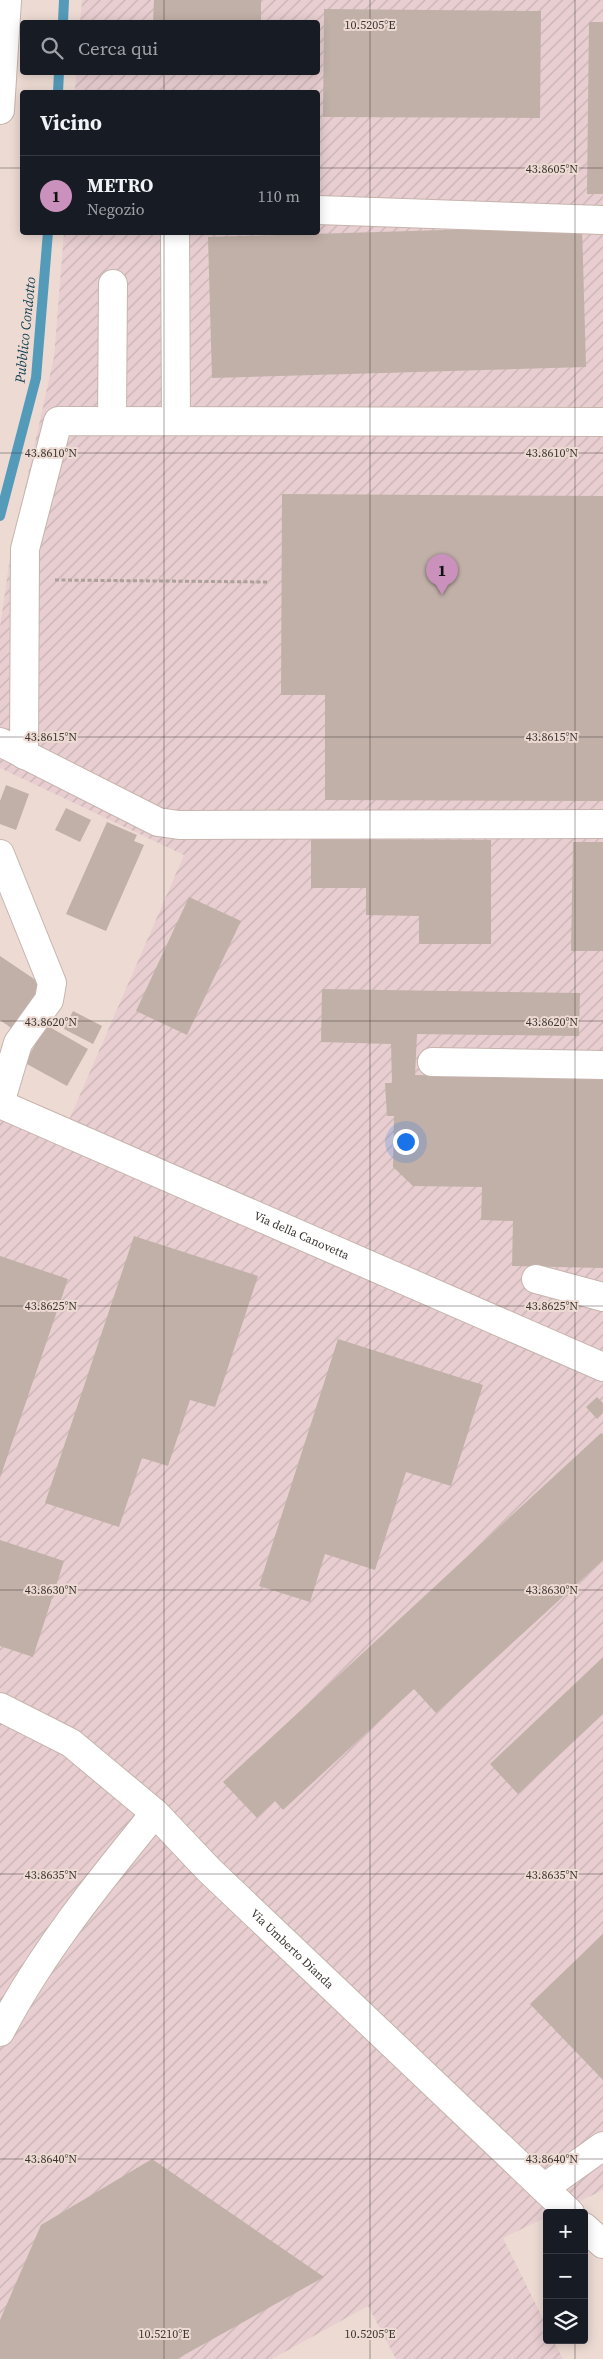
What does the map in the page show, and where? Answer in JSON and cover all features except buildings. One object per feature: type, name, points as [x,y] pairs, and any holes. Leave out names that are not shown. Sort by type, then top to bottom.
[{"type":"street","points":[[0,110],[7,0]]},
{"type":"street","points":[[320,210],[603,220]]},
{"type":"street","points":[[175,235],[176,421]]},
{"type":"street","points":[[112,284],[112,421]]},
{"type":"street","points":[[24,755],[25,549],[58,421],[603,422]]},
{"type":"street","points":[[0,742],[158,822],[179,825],[603,824]]},
{"type":"street","name":"Via della Canovetta","points":[[0,854],[52,983],[49,1000],[18,1043],[0,1104],[603,1367]]},
{"type":"street","points":[[432,1062],[603,1065]]},
{"type":"street","points":[[536,1279],[603,1297]]},
{"type":"street","name":"Via Umberto Dianda","points":[[0,1707],[71,1743],[155,1813],[209,1870],[566,2209]]},
{"type":"street","points":[[0,2032],[23,1989],[82,1903],[155,1813]]},
{"type":"street","points":[[544,2188],[603,2146]]},
{"type":"street","points":[[588,2231],[603,2244]]},
{"type":"path","points":[[24,580],[267,582]]},
{"type":"shaded area","points":[[82,0],[603,0],[603,2190],[564,2209],[543,2209],[543,2219],[503,2238],[543,2319],[543,2344],[555,2344],[563,2359],[396,2359],[368,2306],[272,2359],[0,2359],[0,1096],[66,1127],[184,855],[0,768],[0,627],[11,551],[54,357],[64,235],[320,235],[320,90],[75,90],[76,75],[320,75],[320,20],[80,20]]},
{"type":"waterway","name":"Pubblico Condotto","points":[[63,20],[64,0]]},
{"type":"waterway","name":"Pubblico Condotto","points":[[58,90],[59,75]]},
{"type":"waterway","name":"Pubblico Condotto","points":[[0,516],[36,378],[48,235]]},
{"type":"place","name":"METRO","points":[[442,595]]}]
